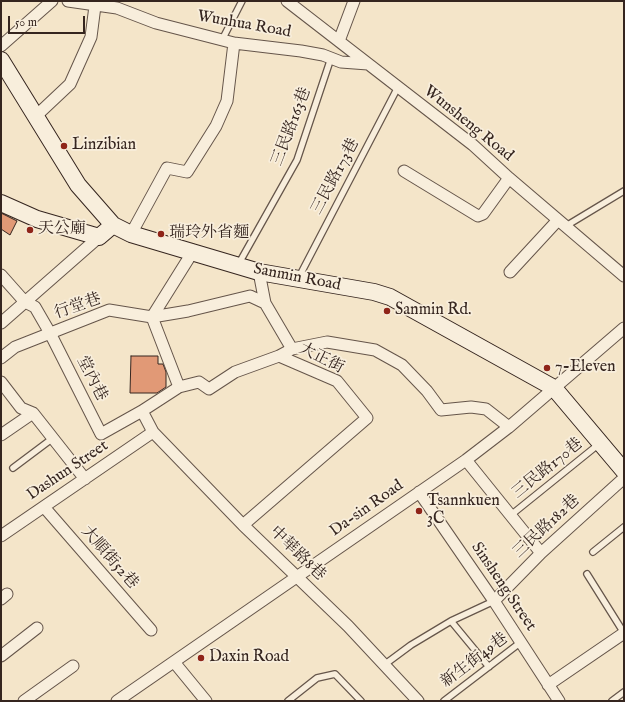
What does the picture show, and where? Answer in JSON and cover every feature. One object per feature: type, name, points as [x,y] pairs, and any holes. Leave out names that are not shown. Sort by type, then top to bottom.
[{"type":"main road","name":"Sanmin Road","points":[[1,60],[78,186],[114,225],[131,234],[259,272],[374,292],[390,297],[554,388],[624,471]]},
{"type":"main road","points":[[1,203],[37,219],[99,237],[114,225]]},
{"type":"street","points":[[1,46],[52,1]]},
{"type":"street","name":"Wunhua Road","points":[[68,1],[116,8],[156,23],[234,43],[301,51],[323,55],[341,62],[369,64]]},
{"type":"street","name":"Wunsheng Road","points":[[287,1],[473,145],[509,178],[624,276]]},
{"type":"street","points":[[339,42],[354,1]]},
{"type":"street","points":[[36,116],[70,84],[91,36],[95,6]]},
{"type":"street","points":[[131,234],[167,168],[187,172],[216,126],[227,101],[234,43]]},
{"type":"street","points":[[404,171],[478,216],[481,216],[509,178]]},
{"type":"street","points":[[510,272],[562,223]]},
{"type":"street","points":[[1,323],[99,237]]},
{"type":"street","points":[[179,387],[152,317],[192,253]]},
{"type":"street","name":"大正街","points":[[259,272],[265,302],[292,349],[279,356]]},
{"type":"street","name":"堂內巷","points":[[1,275],[25,302],[35,307],[50,333],[101,434],[142,411]]},
{"type":"street","name":"行堂巷","points":[[1,358],[15,347],[108,310],[152,317],[188,311],[250,296],[265,302]]},
{"type":"street","name":"Da-sin Road","points":[[117,701],[466,460],[509,427],[624,328]]},
{"type":"street","points":[[292,349],[327,342],[375,350],[402,365],[427,391],[441,410],[471,407],[486,408],[509,427]]},
{"type":"street","points":[[142,411],[179,387],[199,382],[209,389],[235,372],[279,356]]},
{"type":"street","name":"大正街","points":[[243,525],[367,418],[337,381],[279,356]]},
{"type":"street","points":[[1,382],[21,408],[33,413],[85,479]]},
{"type":"street","name":"中華路8巷","points":[[142,411],[153,432],[243,525],[298,576],[348,626],[418,701]]},
{"type":"street","points":[[1,435],[33,413]]},
{"type":"street","name":"Dashun Street","points":[[1,536],[153,432]]},
{"type":"street","points":[[466,460],[541,553]]},
{"type":"street","name":"三民路182巷","points":[[494,601],[541,553],[624,478]]},
{"type":"street","name":"Sinsheng Street","points":[[419,492],[494,601],[559,701]]},
{"type":"street","name":"大順街52巷","points":[[44,507],[151,630]]},
{"type":"street","points":[[1,656],[37,628]]},
{"type":"street","points":[[548,685],[624,633]]},
{"type":"street","points":[[174,662],[206,701]]},
{"type":"street","points":[[24,701],[72,666]]},
{"type":"lane","points":[[222,40],[242,1]]},
{"type":"lane","name":"三民路163巷","points":[[237,266],[297,160],[331,58]]},
{"type":"lane","name":"三民路173巷","points":[[298,279],[398,87]]},
{"type":"lane","points":[[562,223],[624,191]]},
{"type":"lane","points":[[13,468],[53,438]]},
{"type":"lane","name":"三民路170巷","points":[[510,515],[601,443]]},
{"type":"lane","points":[[593,552],[624,527]]},
{"type":"lane","points":[[587,574],[624,633]]},
{"type":"lane","points":[[384,665],[411,645],[451,621],[494,601]]},
{"type":"lane","points":[[451,621],[489,667]]},
{"type":"lane","name":"新生街49巷","points":[[444,701],[521,642]]},
{"type":"lane","points":[[288,701],[317,678],[335,674],[360,701]]},
{"type":"lane","points":[[612,701],[624,692]]},
{"type":"building","points":[[1,213],[17,221],[10,235],[1,229]]},
{"type":"building","points":[[131,356],[158,356],[158,364],[163,364],[166,372],[166,387],[157,393],[130,393]]},
{"type":"place","name":"Linzibian","points":[[64,146]]},
{"type":"place","name":"天公廟","points":[[30,230]]},
{"type":"place","name":"瑞玲外省麵","points":[[161,234]]},
{"type":"place","name":"Sanmin Rd.","points":[[387,311]]},
{"type":"place","name":"7-Eleven","points":[[547,368]]},
{"type":"place","name":"Tsannkuen 3C","points":[[419,511]]},
{"type":"place","name":"Daxin Road","points":[[201,658]]}]
